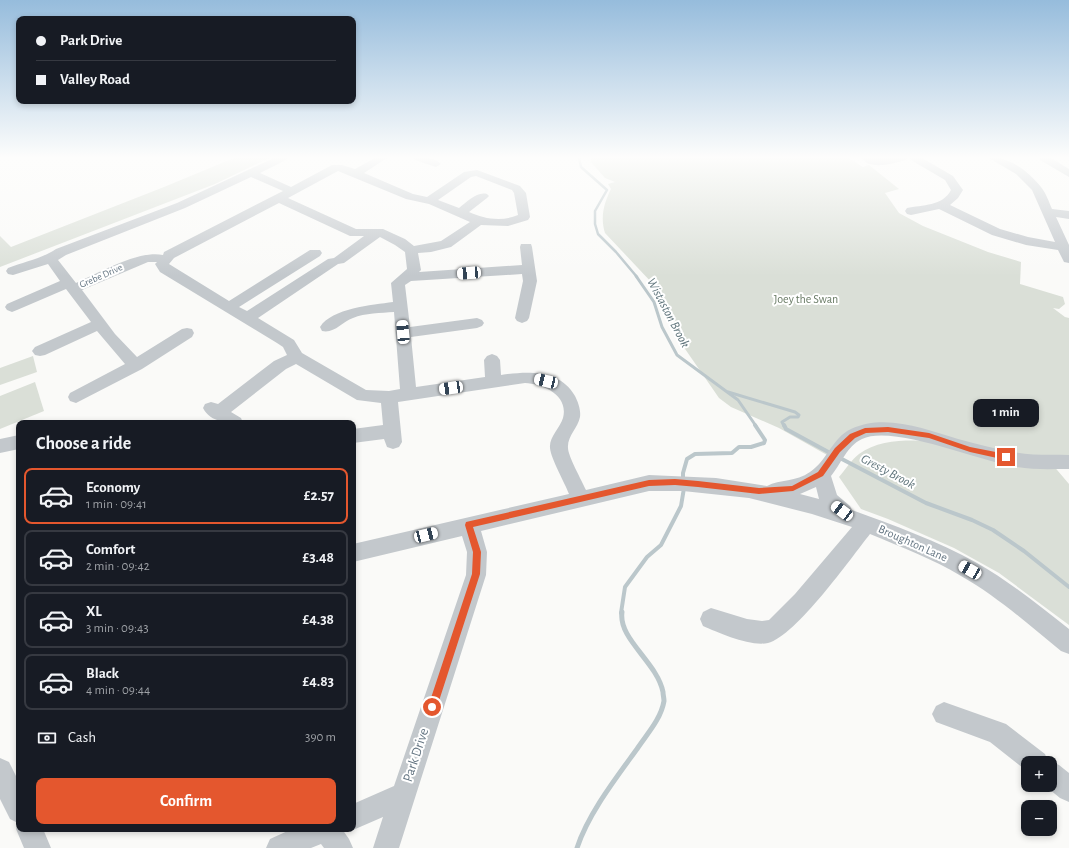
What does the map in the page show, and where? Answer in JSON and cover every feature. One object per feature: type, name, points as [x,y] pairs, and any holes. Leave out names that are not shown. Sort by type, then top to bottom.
[{"type":"street","points":[[13,271],[39,261],[50,259],[61,252],[200,198]]},
{"type":"street","points":[[479,221],[446,244],[431,248],[411,250],[400,242],[380,232],[354,233],[279,198],[169,255],[162,264],[165,269],[289,344],[296,357],[363,396],[389,397],[532,378],[546,381],[563,391],[570,401],[572,418],[559,444],[560,450],[581,499]]},
{"type":"street","points":[[413,198],[428,200],[479,221],[492,223],[517,221],[524,217],[521,198]]},
{"type":"street","points":[[428,200],[432,198]]},
{"type":"street","points":[[460,213],[481,198]]},
{"type":"street","points":[[911,211],[940,205],[952,198]]},
{"type":"street","points":[[1042,198],[1066,253]]},
{"type":"street","points":[[940,205],[996,232],[1066,253]]},
{"type":"street","points":[[1048,212],[1069,215]]},
{"type":"street","points":[[247,318],[380,232]]},
{"type":"street","points":[[522,318],[530,281],[526,247]]},
{"type":"street","points":[[409,394],[398,283],[408,277],[414,270],[411,250]]},
{"type":"street","points":[[229,307],[315,253]]},
{"type":"street","name":"Grebe Drive","points":[[50,259],[70,286],[145,258],[154,257],[165,259]]},
{"type":"street","points":[[451,259],[454,274]]},
{"type":"street","points":[[408,277],[529,269]]},
{"type":"street","points":[[12,307],[70,286],[126,356],[136,365]]},
{"type":"street","points":[[327,327],[348,314],[361,310],[401,306]]},
{"type":"street","points":[[403,332],[477,323]]},
{"type":"street","points":[[40,351],[100,324]]},
{"type":"street","points":[[76,397],[136,365],[187,333]]},
{"type":"street","points":[[230,420],[215,411],[280,365],[296,357]]},
{"type":"street","points":[[492,360],[493,382]]},
{"type":"street","points":[[356,436],[392,437],[389,397]]},
{"type":"street","points":[[356,552],[649,483],[675,482],[759,491],[793,488],[829,463],[852,436],[865,431],[888,429],[929,435],[970,449],[1018,460],[1069,462]]},
{"type":"street","points":[[0,446],[16,443]]},
{"type":"street","points":[[711,620],[760,632],[770,632],[778,627],[810,592],[858,520],[829,500],[829,463]]},
{"type":"street","name":"Broughton Lane","points":[[759,491],[808,503],[858,520],[948,558],[977,574],[1016,601],[1069,643]]},
{"type":"street","name":"Park Drive","points":[[386,848],[476,574],[477,552],[469,525]]},
{"type":"street","points":[[944,714],[997,733],[1027,756]]},
{"type":"street","points":[[0,771],[16,804]]},
{"type":"street","points":[[1057,780],[1069,789]]},
{"type":"street","points":[[356,815],[403,795]]},
{"type":"street","points":[[30,832],[38,848]]},
{"type":"street","points":[[278,848],[318,832]]},
{"type":"street","points":[[327,832],[340,848]]},
{"type":"green space","points":[[137,198],[180,198],[0,267],[0,236],[11,247]]},
{"type":"green space","name":"Joey the Swan","points":[[607,198],[888,198],[899,213],[923,226],[988,252],[1021,262],[1020,284],[1063,297],[1065,304],[1059,309],[1053,308],[1065,317],[1069,318],[1069,462],[1052,464],[1069,484],[1069,625],[999,573],[954,548],[888,519],[861,509],[839,477],[856,456],[867,449],[885,443],[913,440],[931,441],[865,431],[827,455],[779,428],[731,407],[719,398],[674,333],[664,302],[653,284],[605,233],[603,216]]},
{"type":"green space","points":[[33,356],[37,372],[0,385],[0,368]]},
{"type":"green space","points":[[35,382],[44,411],[22,420],[16,420],[16,422],[0,429],[0,396]]},
{"type":"waterway","name":"Wistaston Brook","points":[[603,198],[595,211],[595,224],[598,234],[616,252],[637,277]]},
{"type":"waterway","name":"Wistaston Brook","points":[[636,276],[654,302],[662,327],[677,355],[738,400],[756,426]]},
{"type":"waterway","name":"Gresty Brook","points":[[728,392],[795,412],[799,415],[798,417],[790,417],[782,422],[784,426]]},
{"type":"waterway","points":[[683,480],[683,473],[687,459],[695,454],[732,453],[739,447],[751,447],[764,443],[765,440],[755,425]]},
{"type":"waterway","name":"Gresty Brook","points":[[784,425],[786,429],[832,454]]},
{"type":"waterway","name":"Gresty Brook","points":[[838,457],[926,503],[972,520],[993,530],[1024,551],[1069,587]]},
{"type":"waterway","points":[[621,613],[625,587],[647,557],[661,545],[681,506],[684,488]]},
{"type":"waterway","points":[[577,848],[595,809],[653,726],[660,714],[664,701],[663,692],[654,671],[626,632],[622,622],[622,612]]},
{"type":"route","points":[[432,707],[476,574],[478,564],[477,552],[469,525],[649,483],[675,482],[759,491],[793,488],[802,485],[821,474],[838,450],[852,436],[865,431],[888,429],[929,435],[970,449],[1006,457]]}]
